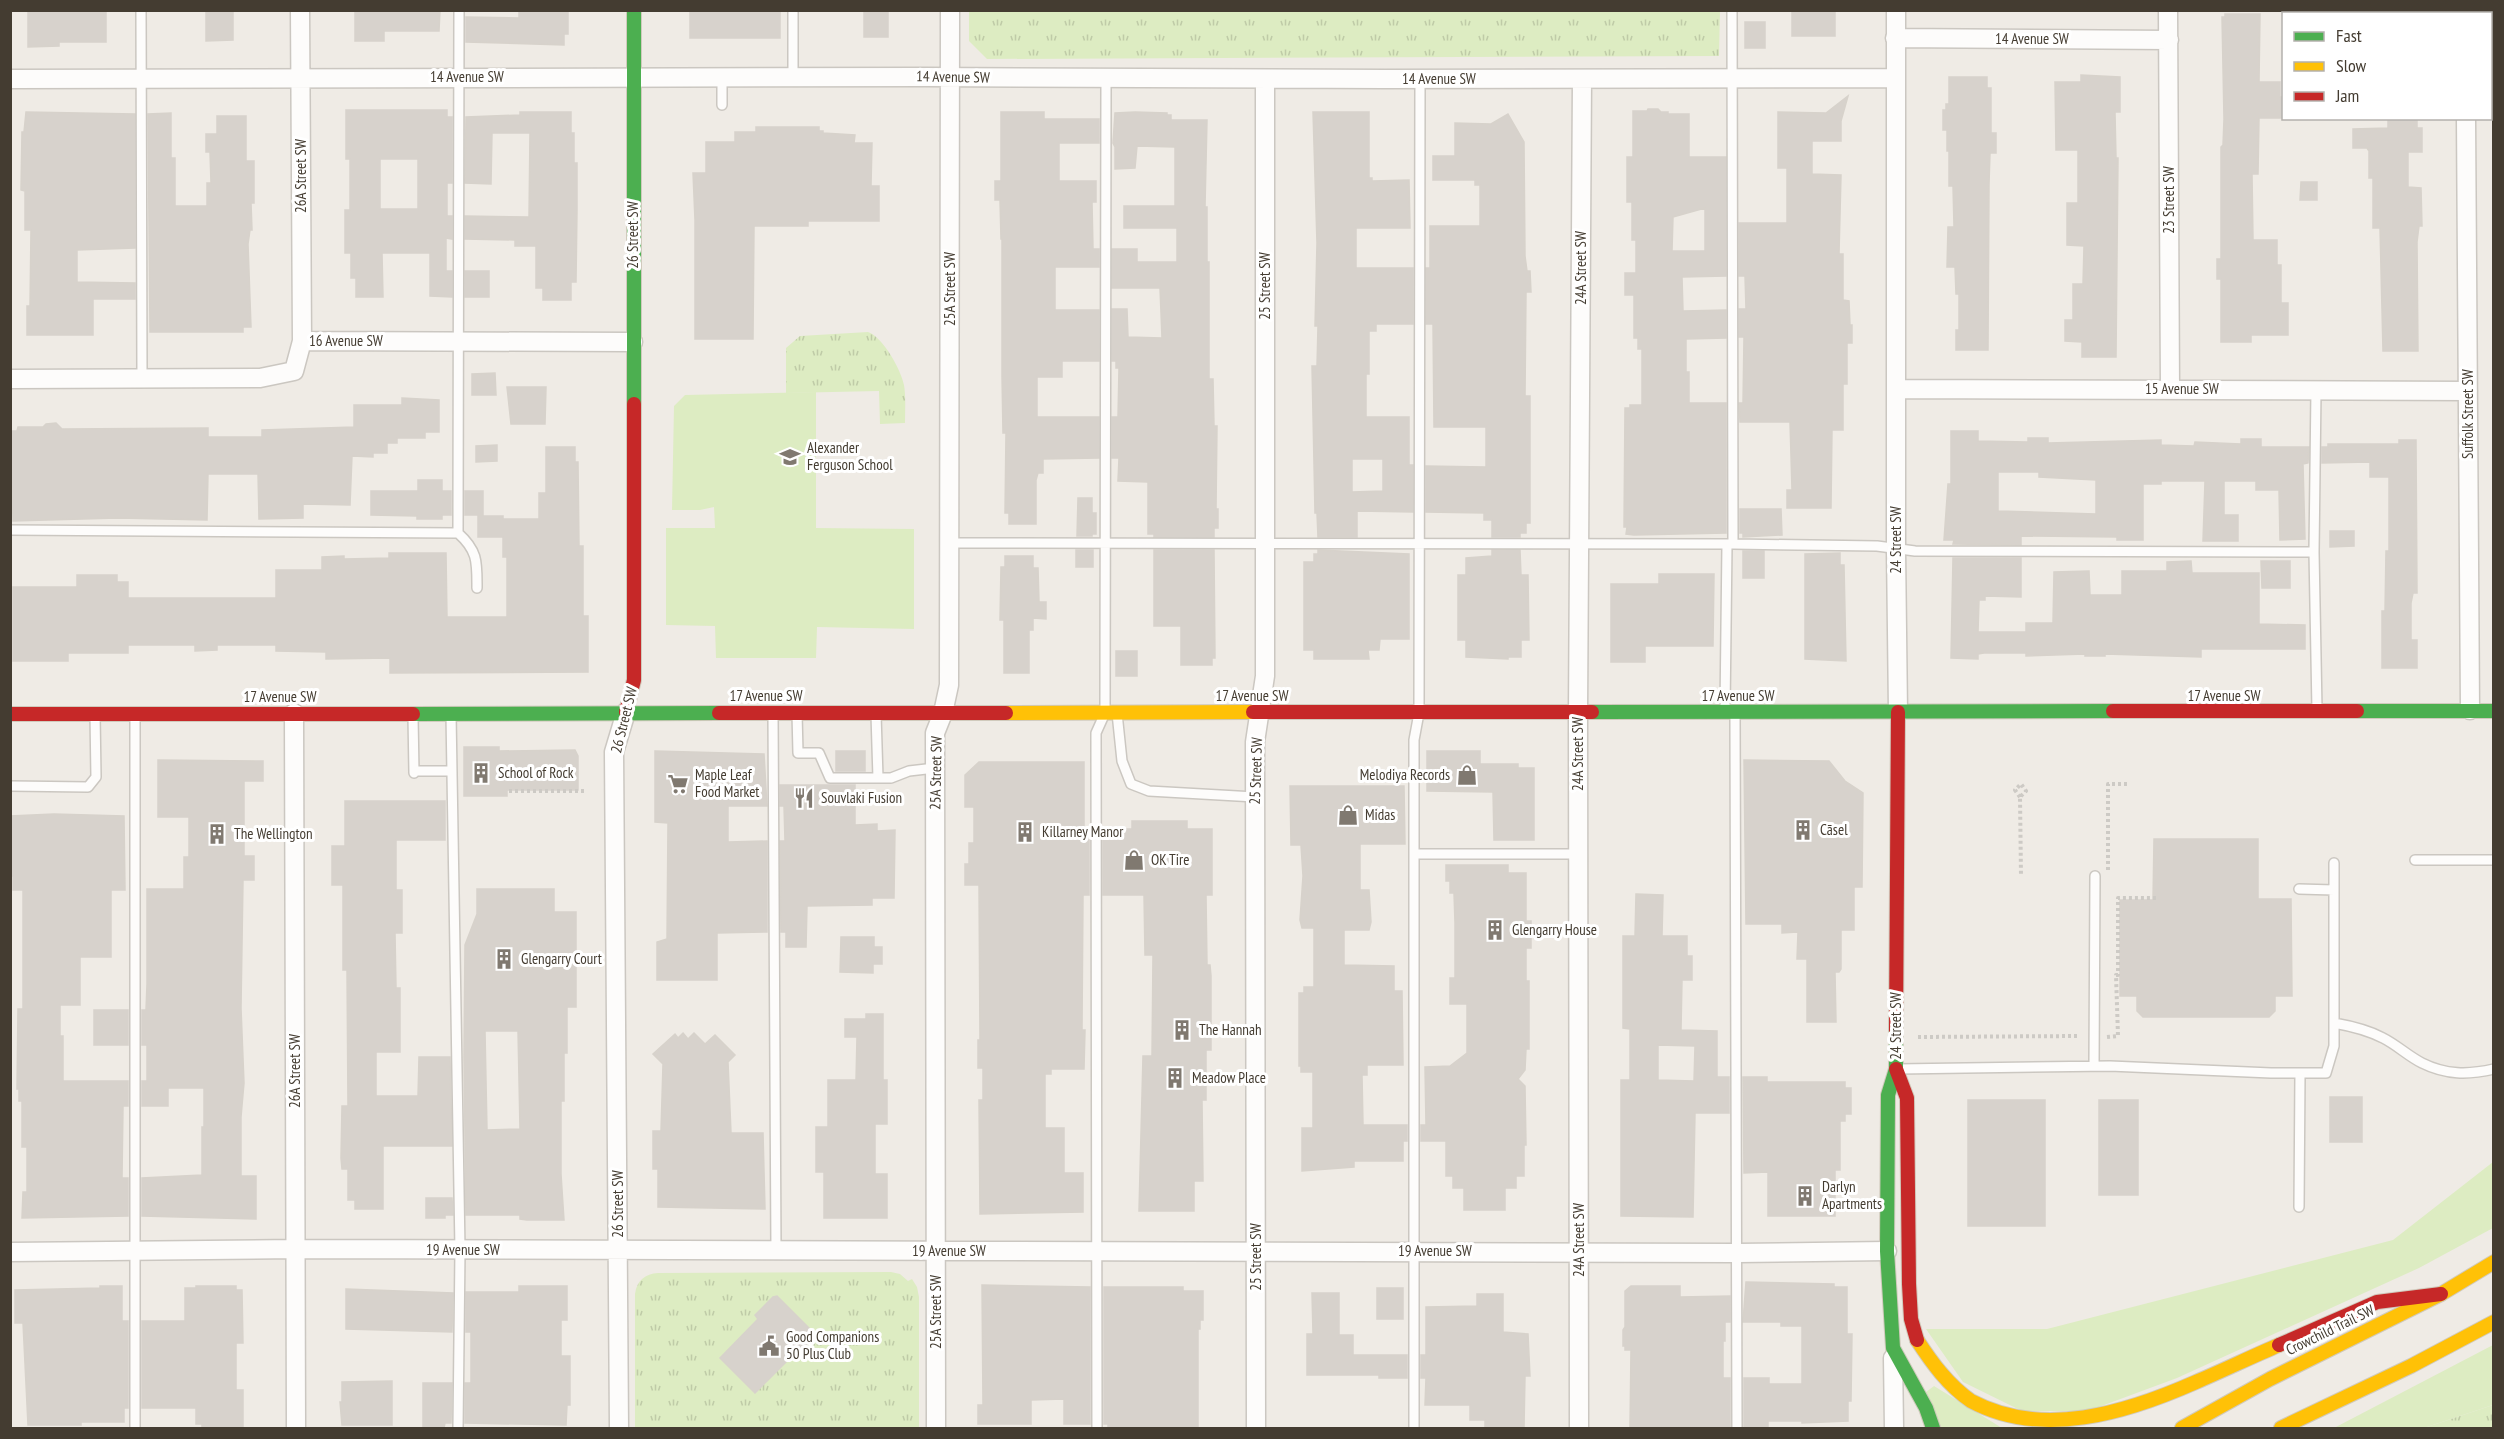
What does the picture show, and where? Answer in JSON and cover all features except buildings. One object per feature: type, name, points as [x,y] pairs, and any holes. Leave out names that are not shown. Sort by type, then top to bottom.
[{"type":"main road","name":"26 Street SW","points":[[626,712],[634,680],[634,10]]},
{"type":"main road","name":"17 Avenue SW","points":[[10,714],[2493,711]]},
{"type":"main road","name":"24 Street SW","points":[[1893,1348],[1887,1251],[1888,1095],[1896,1069],[1898,712]]},
{"type":"main road","name":"24 Street SW","points":[[1896,1069],[1908,1098],[1909,1284],[1911,1319],[1917,1340]]},
{"type":"main road","name":"Crowchild Trail SW","points":[[2182,1428],[2270,1379],[2441,1294],[2493,1262]]},
{"type":"main road","points":[[1917,1340],[1941,1376],[1976,1406],[1994,1416],[2019,1424],[2047,1427],[2074,1425],[2103,1420],[2158,1399],[2370,1304],[2441,1294]]},
{"type":"main road","points":[[2282,1428],[2412,1366],[2493,1322]]},
{"type":"main road","points":[[1893,1348],[1926,1408],[1933,1428]]},
{"type":"street","name":"26A Street SW","points":[[300,10],[302,341]]},
{"type":"street","name":"25A Street SW","points":[[936,1428],[935,733],[950,685],[950,10]]},
{"type":"street","name":"24 Street SW","points":[[1896,10],[1898,712]]},
{"type":"street","name":"23 Street SW","points":[[2169,10],[2170,389]]},
{"type":"street","name":"14 Avenue SW","points":[[1895,38],[2169,40]]},
{"type":"street","name":"14 Avenue SW","points":[[10,80],[460,77],[1895,78]]},
{"type":"street","name":"25 Street SW","points":[[1256,1428],[1255,742],[1265,676],[1265,79]]},
{"type":"street","name":"24A Street SW","points":[[1579,1428],[1578,712],[1582,79]]},
{"type":"street","name":"Suffolk Street SW","points":[[2466,120],[2470,710]]},
{"type":"street","name":"16 Avenue SW","points":[[10,380],[142,377],[260,378],[294,370],[302,341],[633,342]]},
{"type":"street","name":"15 Avenue SW","points":[[1896,389],[2468,391]]},
{"type":"street","name":"26 Street SW","points":[[619,1428],[614,752],[626,712]]},
{"type":"street","name":"26A Street SW","points":[[294,713],[296,1428]]},
{"type":"street","name":"19 Avenue SW","points":[[10,1252],[135,1249],[1738,1253],[1887,1251]]},
{"type":"street","points":[[1893,1348],[1917,1340]]},
{"type":"street","name":"24 Street SW","points":[[1893,1348],[1894,1428]]},
{"type":"lane","points":[[141,10],[142,377]]},
{"type":"lane","points":[[458,533],[459,10]]},
{"type":"lane","points":[[793,10],[794,77]]},
{"type":"lane","points":[[1732,10],[1730,713],[1740,870],[1737,1428]]},
{"type":"lane","points":[[722,78],[722,105]]},
{"type":"lane","points":[[1106,79],[1105,544],[1111,713],[1122,761],[1131,784],[1149,791],[1255,797]]},
{"type":"lane","points":[[1414,1428],[1414,740],[1419,713],[1420,79]]},
{"type":"lane","points":[[2316,390],[2314,552],[2317,712]]},
{"type":"lane","points":[[10,530],[458,533],[468,542],[477,559],[477,588]]},
{"type":"lane","points":[[949,543],[1730,544],[1877,546],[1896,550],[2314,552]]},
{"type":"lane","points":[[10,786],[88,787],[96,777],[95,713]]},
{"type":"lane","points":[[135,713],[135,1428]]},
{"type":"lane","points":[[451,713],[459,1250],[458,1428]]},
{"type":"lane","points":[[773,713],[776,1251]]},
{"type":"lane","points":[[797,713],[798,753],[819,753],[830,778],[891,778],[909,771],[935,768]]},
{"type":"lane","points":[[876,713],[878,778]]},
{"type":"lane","points":[[1096,1428],[1096,733],[1111,713]]},
{"type":"lane","points":[[413,714],[414,772],[452,771]]},
{"type":"lane","points":[[1414,854],[1578,854]]},
{"type":"lane","points":[[2415,860],[2493,860]]},
{"type":"lane","points":[[1896,1069],[2094,1066],[2326,1073],[2334,1046],[2334,863]]},
{"type":"lane","points":[[2094,1066],[2095,876]]},
{"type":"lane","points":[[2299,889],[2334,890]]},
{"type":"lane","points":[[2334,1023],[2354,1027],[2383,1038],[2421,1063],[2447,1073],[2470,1074],[2493,1069]]},
{"type":"lane","points":[[2299,1207],[2300,1073]]},
{"type":"path","points":[[509,791],[585,791]]},
{"type":"path","points":[[2020,797],[2021,876]]},
{"type":"path","points":[[2106,1037],[2118,1036],[2116,975],[2118,975],[2118,898],[2157,898]]},
{"type":"path","points":[[1918,1037],[2084,1036]]},
{"type":"green space","points":[[969,11],[1720,11],[1719,56],[987,59],[969,41]]},
{"type":"green space","points":[[868,332],[880,340],[899,371],[905,390],[905,423],[880,424],[879,391],[786,393],[786,348],[800,336]]},
{"type":"green space","points":[[816,392],[816,528],[914,529],[914,629],[817,627],[816,658],[716,658],[715,626],[666,625],[666,528],[715,528],[714,507],[700,510],[672,510],[674,406],[685,395]]},
{"type":"green space","points":[[2493,1162],[2493,1228],[2419,1268],[2177,1378],[2088,1411],[2022,1411],[1963,1382],[1926,1329],[2047,1329],[2393,1240]]},
{"type":"green space","points":[[891,1272],[900,1274],[908,1281],[912,1279],[919,1297],[919,1428],[635,1428],[635,1294],[640,1281],[646,1276],[658,1273]]},
{"type":"green space","points":[[2493,1345],[2493,1405],[2424,1428],[2334,1428]]},
{"type":"green space","points":[[1934,1386],[2002,1428],[1941,1428],[1926,1392]]},
{"type":"green space","points":[[2493,1405],[2493,1428],[2424,1428]]},
{"type":"traffic: fast","points":[[634,10],[634,404]]},
{"type":"traffic: fast","points":[[1592,712],[2113,711]]},
{"type":"traffic: fast","points":[[2357,711],[2494,711]]},
{"type":"traffic: fast","points":[[413,714],[719,713]]},
{"type":"traffic: fast","points":[[1893,1348],[1887,1251],[1888,1095],[1896,1069],[1896,1030]]},
{"type":"traffic: fast","points":[[1893,1348],[1926,1408],[1933,1428]]},
{"type":"traffic: slow","points":[[1006,713],[1253,712]]},
{"type":"traffic: slow","points":[[2182,1428],[2270,1379],[2441,1294],[2494,1262]]},
{"type":"traffic: slow","points":[[2281,1428],[2411,1366],[2494,1322]]},
{"type":"traffic: slow","points":[[1917,1340],[1941,1373],[1971,1401],[1998,1412],[2026,1418],[2055,1420],[2113,1412],[2141,1403],[2196,1382],[2279,1345]]},
{"type":"traffic: jam","points":[[626,712],[634,680],[634,404]]},
{"type":"traffic: jam","points":[[2113,711],[2357,711]]},
{"type":"traffic: jam","points":[[1253,712],[1592,712]]},
{"type":"traffic: jam","points":[[1896,1030],[1898,712]]},
{"type":"traffic: jam","points":[[719,713],[1006,713]]},
{"type":"traffic: jam","points":[[10,714],[413,714]]},
{"type":"traffic: jam","points":[[1896,1069],[1907,1098],[1909,1284],[1911,1319],[1917,1340]]},
{"type":"traffic: jam","points":[[2279,1345],[2377,1302],[2441,1294]]},
{"type":"place","name":"Alexander Ferguson School","points":[[790,457]]},
{"type":"place","name":"School of Rock","points":[[481,773]]},
{"type":"place","name":"Melodiya Records","points":[[1467,775]]},
{"type":"place","name":"Maple Leaf Food Market","points":[[678,784]]},
{"type":"place","name":"Souvlaki Fusion","points":[[804,798]]},
{"type":"place","name":"Midas","points":[[1348,815]]},
{"type":"place","name":"Cāsel","points":[[1803,830]]},
{"type":"place","name":"Killarney Manor","points":[[1025,832]]},
{"type":"place","name":"The Wellington","points":[[217,834]]},
{"type":"place","name":"OK Tire","points":[[1134,860]]},
{"type":"place","name":"Glengarry House","points":[[1495,930]]},
{"type":"place","name":"Glengarry Court","points":[[504,959]]},
{"type":"place","name":"The Hannah","points":[[1182,1030]]},
{"type":"place","name":"Meadow Place","points":[[1175,1078]]},
{"type":"place","name":"Darlyn Apartments","points":[[1805,1196]]},
{"type":"place","name":"Good Companions 50 Plus Club","points":[[769,1346]]}]
